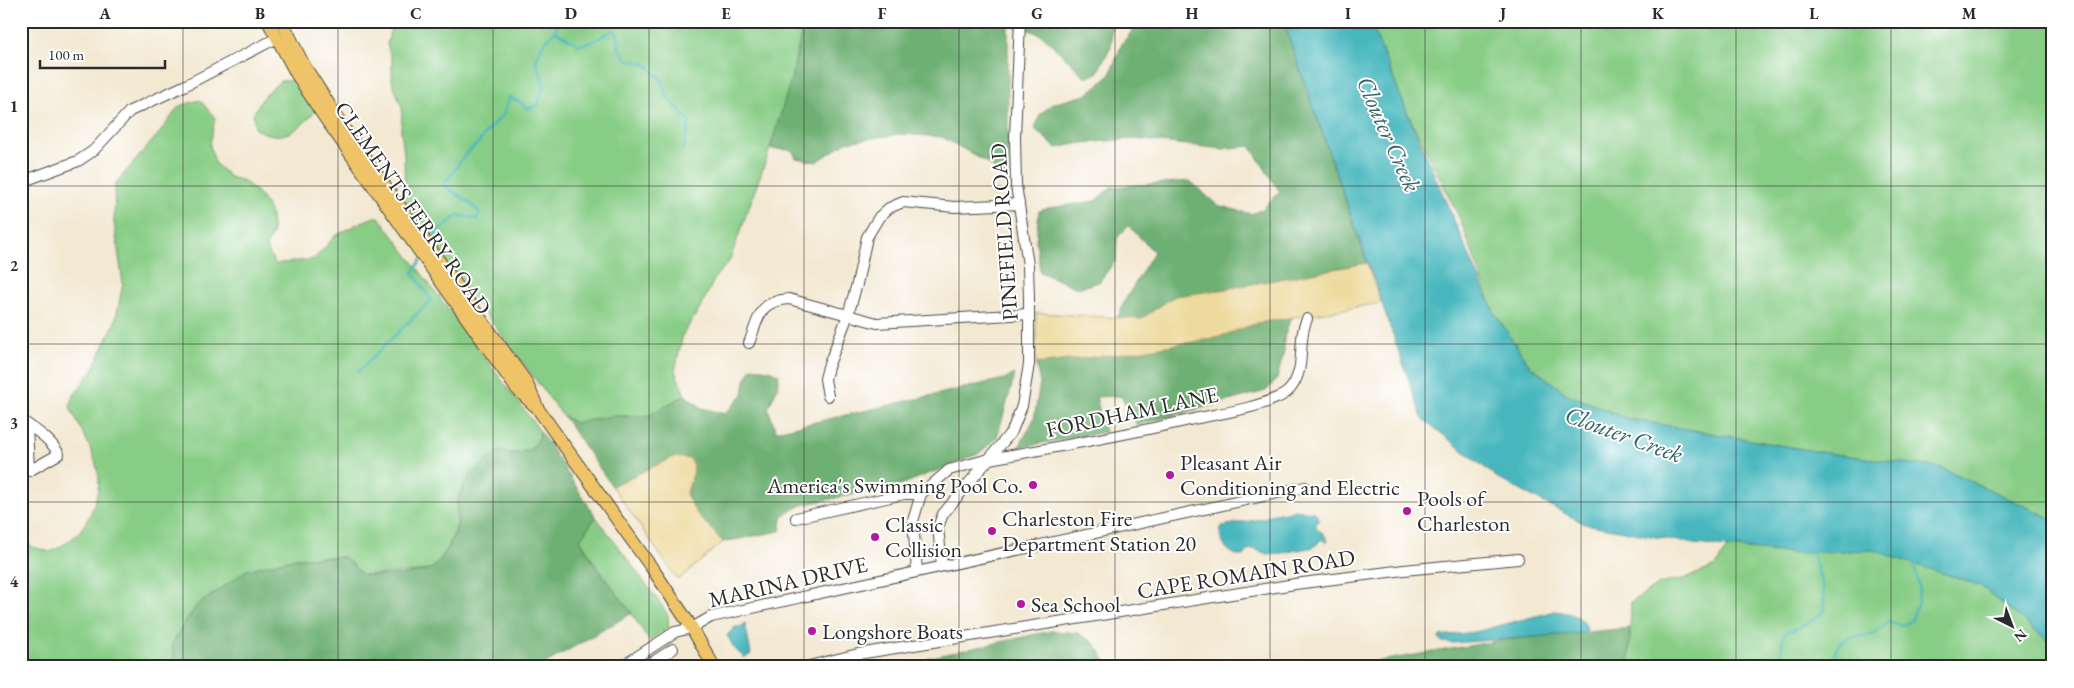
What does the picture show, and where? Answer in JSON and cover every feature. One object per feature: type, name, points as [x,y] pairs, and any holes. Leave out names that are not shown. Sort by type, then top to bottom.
[{"type":"main road","name":"CLEMENTS FERRY ROAD","points":[[268,21],[296,74],[321,112],[434,264],[517,389],[538,409],[654,571],[692,628],[714,667]]},
{"type":"main road","name":"CLEMENTS FERRY ROAD","points":[[282,21],[303,64],[414,237]]},
{"type":"street","name":"PINEFIELD ROAD","points":[[942,566],[938,527],[943,514],[1012,431],[1022,406],[1029,364],[1028,265],[1016,185],[1015,136],[1020,21]]},
{"type":"street","points":[[21,182],[78,161],[93,151],[130,111],[184,86],[277,38]]},
{"type":"street","points":[[828,396],[825,380],[828,367],[848,315],[867,237],[879,217],[889,208],[903,202],[954,207],[1019,204]]},
{"type":"street","points":[[749,343],[762,309],[773,301],[789,299],[877,323],[894,324],[1029,314]]},
{"type":"street","name":"FORDHAM LANE","points":[[989,459],[1117,437],[1242,408],[1281,396],[1292,386],[1299,372],[1303,328],[1307,320]]},
{"type":"street","points":[[24,422],[52,443],[59,454],[29,471],[24,422]]},
{"type":"street","points":[[918,571],[913,521],[920,494],[949,470],[989,459]]},
{"type":"street","name":"MARINA DRIVE","points":[[621,667],[675,632],[692,628],[711,617],[1305,487]]},
{"type":"street","points":[[796,518],[904,494],[920,494]]},
{"type":"street","name":"CAPE ROMAIN ROAD","points":[[805,667],[858,654],[1295,584],[1404,570],[1518,559]]},
{"type":"street","points":[[645,667],[673,649]]},
{"type":"green space","points":[[401,21],[804,21],[791,80],[770,149],[729,262],[716,276],[699,310],[683,334],[675,371],[685,395],[647,416],[612,416],[575,423],[563,416],[405,206],[404,153],[401,130],[402,108],[392,81],[392,61],[387,44],[391,28]]},
{"type":"green space","points":[[804,21],[1008,21],[1008,181],[988,163],[942,137],[900,134],[846,142],[817,162],[796,158],[792,150],[770,149],[791,80]]},
{"type":"green space","points":[[1025,21],[1112,21],[1111,46],[1097,73],[1086,78],[1042,35],[1024,28]]},
{"type":"green space","points":[[1153,21],[1283,21],[1367,263],[1220,290],[1175,296],[1141,319],[1117,319],[1125,300],[1154,252],[1129,226],[1117,238],[1116,260],[1099,282],[1077,288],[1040,272],[1036,240],[1039,211],[1095,201],[1111,187],[1190,181],[1217,205],[1251,214],[1261,210],[1280,192],[1250,146],[1223,149],[1134,139],[1081,143],[1056,148],[1035,129],[1040,115],[1052,104],[1086,95],[1110,74],[1122,44],[1138,23]]},
{"type":"green space","points":[[1370,21],[2053,21],[2053,519],[1942,468],[1819,452],[1629,419],[1567,394],[1529,365],[1494,312],[1460,219],[1407,112]]},
{"type":"green space","points":[[296,80],[316,110],[302,124],[289,133],[274,135],[255,129],[253,114],[263,97],[280,81]]},
{"type":"green space","points":[[200,100],[215,118],[210,145],[215,163],[230,177],[244,181],[259,194],[270,210],[273,233],[266,247],[275,264],[314,259],[335,236],[357,224],[374,217],[379,217],[540,431],[540,439],[530,450],[514,455],[457,505],[457,526],[446,551],[433,568],[417,572],[363,575],[344,557],[296,558],[247,570],[196,607],[180,629],[174,662],[175,667],[21,667],[21,537],[33,547],[50,552],[59,547],[74,537],[85,524],[93,508],[98,490],[99,476],[95,460],[70,407],[74,395],[93,369],[115,322],[123,284],[114,223],[115,184],[161,131],[179,106]]},
{"type":"green space","points":[[1291,317],[1284,338],[1284,352],[1277,379],[1266,391],[1137,425],[1121,396],[1096,397],[1105,432],[1019,447],[1034,419],[1040,383],[1036,364],[1118,354],[1216,338],[1257,323]]},
{"type":"green space","points":[[752,368],[771,370],[779,375],[777,389],[768,408],[776,431],[1004,379],[1015,374],[997,438],[978,454],[903,484],[802,505],[783,515],[780,531],[723,542],[696,513],[686,494],[694,471],[674,457],[612,486],[563,416],[575,423],[612,416],[647,416],[685,395],[702,408],[725,414],[743,394],[745,380]]},
{"type":"green space","points":[[540,431],[596,517],[580,539],[594,564],[632,613],[539,667],[175,667],[172,643],[196,606],[247,570],[296,558],[344,557],[363,575],[407,574],[432,568],[443,556],[454,536],[457,526],[459,497],[466,481],[478,467],[500,451],[520,453],[531,448],[536,444]]},
{"type":"green space","points":[[596,517],[663,607],[668,616],[669,628],[665,635],[662,631],[649,641],[580,539]]},
{"type":"green space","points":[[1727,547],[1792,553],[1873,550],[1981,586],[2052,644],[2053,667],[1629,667],[1631,602],[1659,584],[1686,578],[1716,566]]},
{"type":"green space","points":[[1630,628],[1629,667],[1501,667],[1501,665],[1488,667],[1344,667],[1504,640]]},
{"type":"green space","points":[[1051,631],[1078,633],[1095,644],[1110,667],[929,667],[928,658]]},
{"type":"sand","points":[[1367,263],[1381,303],[1257,323],[1216,338],[1118,354],[1036,364],[1036,313],[1141,319],[1175,296],[1220,290]]},
{"type":"sand","points":[[674,457],[691,459],[694,471],[686,494],[696,513],[723,542],[678,580],[612,486]]},
{"type":"water","name":"Clouter Creek","points":[[1283,21],[1370,21],[1407,112],[1494,312],[1529,365],[1567,394],[1629,419],[1819,452],[1942,468],[2053,519],[2053,645],[1981,586],[1873,550],[1792,553],[1694,544],[1585,524],[1499,479],[1422,418]]},
{"type":"water","points":[[1294,510],[1315,512],[1320,520],[1316,524],[1316,528],[1324,534],[1328,541],[1326,543],[1322,539],[1314,547],[1282,553],[1267,554],[1249,549],[1244,556],[1239,556],[1229,551],[1222,542],[1220,531],[1222,526],[1261,519]]},
{"type":"water","points":[[1555,611],[1578,617],[1587,629],[1584,633],[1453,643],[1442,642],[1439,638],[1440,636],[1475,632]]},
{"type":"water","points":[[745,623],[751,654],[744,658],[734,648],[727,635],[735,627],[742,627]]},
{"type":"waterway","points":[[431,243],[438,231],[458,215],[477,219],[480,213],[477,209],[444,185],[465,155],[504,114],[509,97],[522,103],[527,109],[538,105],[544,83],[536,62],[542,45],[555,31],[559,21]]},
{"type":"waterway","points":[[555,31],[579,45],[592,42],[613,30],[618,35],[619,48],[626,59],[646,64],[662,80],[665,94],[690,122],[683,149]]},
{"type":"waterway","points":[[358,372],[431,300],[413,273],[421,260]]},
{"type":"waterway","points":[[1767,667],[1781,654],[1784,633],[1806,624],[1825,610],[1822,584],[1812,553]]},
{"type":"waterway","points":[[1835,667],[1835,649],[1845,640],[1872,634],[1888,622],[1901,626],[1911,621],[1918,602],[1919,589],[1914,564]]},
{"type":"place","name":"Pleasant Air Conditioning and Electric","points":[[1170,475]]},
{"type":"place","name":"America's Swimming Pool Co.","points":[[1033,485]]},
{"type":"place","name":"Pools of Charleston","points":[[1407,511]]},
{"type":"place","name":"Charleston Fire Department Station 20","points":[[992,531]]},
{"type":"place","name":"Classic Collision","points":[[875,537]]},
{"type":"place","name":"Sea School","points":[[1021,604]]},
{"type":"place","name":"Longshore Boats","points":[[812,631]]}]
